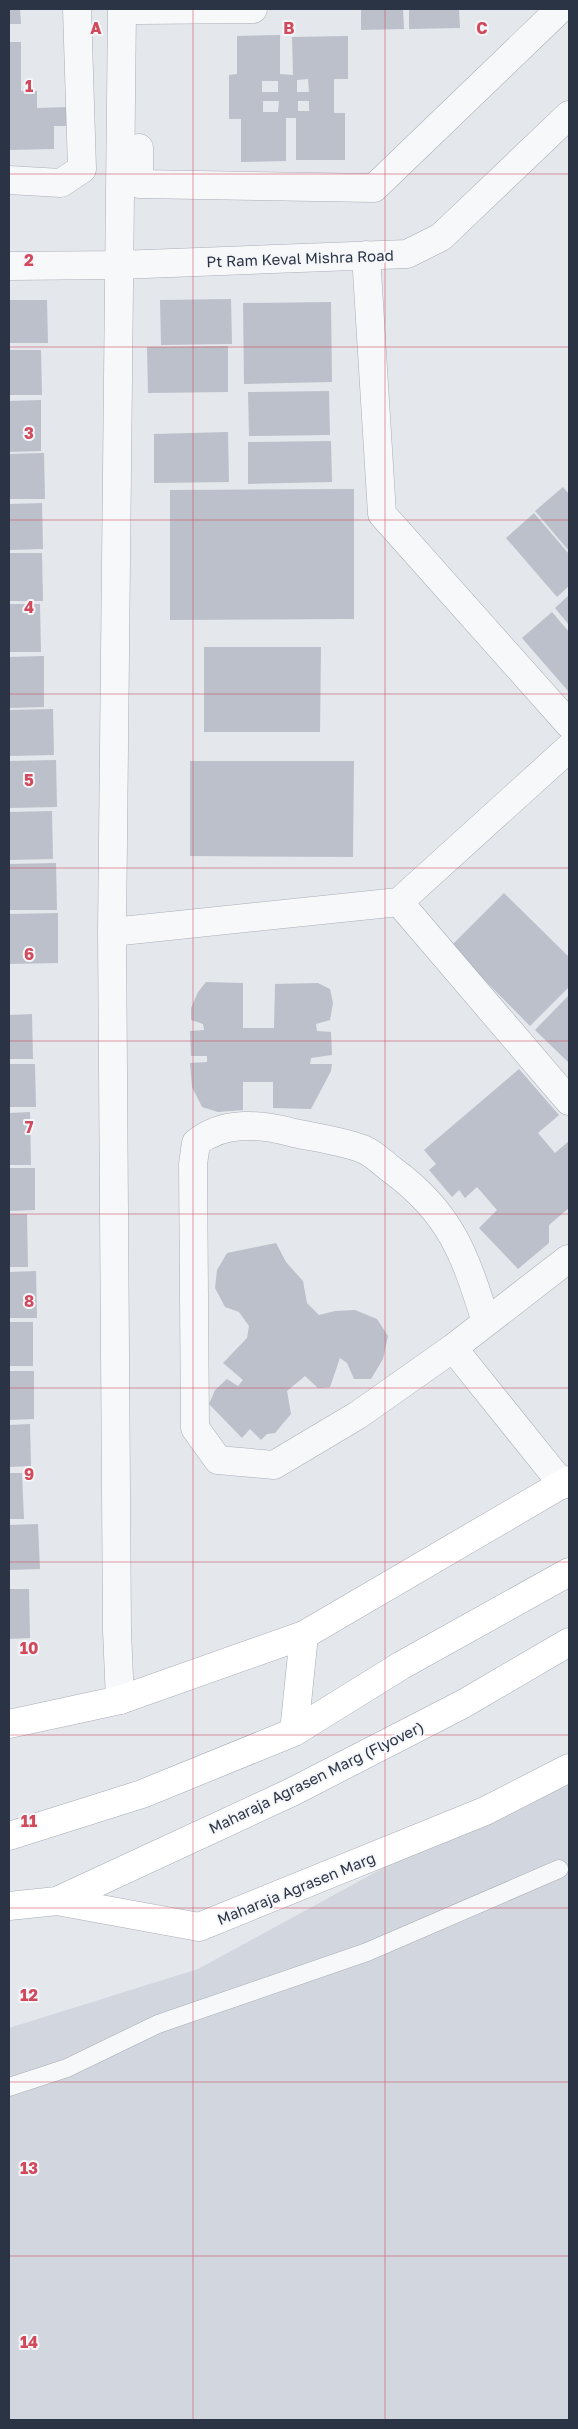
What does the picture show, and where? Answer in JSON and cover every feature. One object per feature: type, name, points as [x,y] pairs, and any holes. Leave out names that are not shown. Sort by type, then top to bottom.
[{"type":"main road","points":[[9,1724],[120,1700],[304,1636],[566,1482]]},
{"type":"main road","points":[[9,1836],[142,1794],[294,1732],[430,1650],[569,1572]]},
{"type":"main road","points":[[294,1732],[304,1636]]},
{"type":"main road","name":"Maharaja Agrasen Marg (Flyover)","points":[[57,1901],[292,1792],[463,1704],[569,1642]]},
{"type":"main road","name":"Maharaja Agrasen Marg","points":[[9,1906],[57,1901],[199,1927],[485,1811],[569,1768]]},
{"type":"street","points":[[9,180],[61,183],[82,169],[76,9]]},
{"type":"street","points":[[133,9],[253,9]]},
{"type":"street","points":[[133,9],[139,184],[374,188],[560,9]]},
{"type":"street","points":[[120,1700],[117,1621],[112,932],[119,265],[133,9]]},
{"type":"street","name":"Pt Ram Keval Mishra Road","points":[[9,266],[119,265],[407,254],[441,237],[569,114]]},
{"type":"street","points":[[366,255],[382,514],[569,724]]},
{"type":"street","points":[[112,932],[399,902],[569,748]]},
{"type":"street","points":[[399,902],[569,1101]]},
{"type":"street","points":[[486,1322],[471,1273],[452,1232],[418,1189],[366,1150],[282,1129],[235,1125],[209,1132],[196,1143],[192,1164],[195,1428],[218,1460],[274,1465],[358,1415],[453,1348],[568,1259]]},
{"type":"street","points":[[453,1348],[566,1482]]},
{"type":"lane","points":[[9,2087],[67,2068],[158,2024],[367,1952],[559,1869]]},
{"type":"shaded area","points":[[569,1767],[569,2420],[9,2420],[9,2028],[198,1969]]},
{"type":"building","points":[[9,9],[20,9],[21,24],[9,24]]},
{"type":"building","points":[[361,9],[403,9],[404,29],[361,30]]},
{"type":"building","points":[[409,9],[459,9],[460,28],[409,29]]},
{"type":"building","points":[[280,35],[280,74],[293,75],[292,37],[348,36],[348,79],[334,79],[334,113],[345,113],[345,160],[296,160],[296,118],[286,118],[286,161],[241,162],[241,119],[229,119],[229,75],[237,74],[237,36]],"holes":[[[308,79],[309,92],[297,92],[297,80]],[[262,81],[278,81],[278,92],[262,92]],[[263,101],[279,101],[278,112],[263,112]],[[298,101],[309,101],[309,111],[298,111]]]},
{"type":"building","points":[[9,42],[21,42],[21,91],[37,91],[37,108],[70,107],[71,126],[54,126],[54,149],[9,150]]},
{"type":"building","points":[[231,299],[232,344],[161,345],[160,300]]},
{"type":"building","points":[[9,300],[47,300],[48,343],[9,343]]},
{"type":"building","points":[[331,302],[332,382],[244,384],[243,303]]},
{"type":"building","points":[[228,346],[228,392],[148,393],[147,347]]},
{"type":"building","points":[[9,350],[41,350],[42,395],[9,395]]},
{"type":"building","points":[[329,391],[330,435],[249,436],[248,392]]},
{"type":"building","points":[[41,400],[41,451],[9,452],[9,401]]},
{"type":"building","points":[[228,432],[229,482],[154,483],[154,434]]},
{"type":"building","points":[[331,441],[332,482],[248,484],[248,442]]},
{"type":"building","points":[[44,453],[45,499],[9,499],[9,454]]},
{"type":"building","points":[[563,487],[569,494],[569,551],[535,511]]},
{"type":"building","points":[[354,489],[354,619],[170,620],[170,490]]},
{"type":"building","points":[[42,503],[43,549],[9,550],[9,504]]},
{"type":"building","points":[[534,513],[569,554],[569,586],[557,597],[506,538]]},
{"type":"building","points":[[9,553],[42,553],[43,601],[9,601]]},
{"type":"building","points":[[569,595],[569,625],[555,608]]},
{"type":"building","points":[[9,604],[40,604],[41,652],[9,652]]},
{"type":"building","points":[[552,612],[569,632],[568,691],[522,638]]},
{"type":"building","points":[[204,647],[321,647],[320,732],[204,732]]},
{"type":"building","points":[[44,656],[44,707],[9,708],[9,657]]},
{"type":"building","points":[[53,709],[54,755],[9,756],[9,710]]},
{"type":"building","points":[[56,760],[57,807],[9,808],[9,761]]},
{"type":"building","points":[[190,761],[354,761],[353,857],[190,856]]},
{"type":"building","points":[[52,811],[53,859],[9,860],[9,812]]},
{"type":"building","points":[[56,863],[57,910],[9,910],[9,864]]},
{"type":"building","points":[[504,893],[569,957],[569,987],[530,1026],[451,946]]},
{"type":"building","points":[[58,913],[58,963],[9,964],[9,914]]},
{"type":"building","points":[[206,982],[243,983],[243,1028],[274,1028],[275,984],[318,983],[330,989],[333,1003],[330,1020],[316,1024],[317,1031],[331,1032],[332,1055],[311,1058],[310,1064],[332,1064],[331,1071],[311,1109],[273,1108],[273,1082],[243,1082],[243,1110],[218,1112],[202,1107],[192,1087],[190,1063],[207,1062],[207,1056],[191,1056],[190,1031],[204,1030],[203,1024],[191,1020],[191,1008],[198,992]]},
{"type":"building","points":[[569,995],[569,1063],[535,1030]]},
{"type":"building","points":[[32,1014],[33,1059],[9,1059],[9,1015]]},
{"type":"building","points":[[9,1064],[35,1064],[36,1107],[9,1107]]},
{"type":"building","points":[[519,1069],[559,1115],[538,1133],[555,1153],[569,1141],[569,1208],[549,1225],[549,1243],[518,1269],[479,1228],[497,1210],[477,1187],[465,1198],[459,1190],[452,1197],[429,1170],[436,1164],[424,1150]]},
{"type":"building","points":[[30,1112],[31,1165],[9,1165],[9,1113]]},
{"type":"building","points":[[9,1168],[35,1168],[35,1210],[9,1211]]},
{"type":"building","points":[[9,1214],[27,1214],[28,1267],[9,1267]]},
{"type":"building","points":[[276,1243],[286,1262],[303,1281],[307,1303],[319,1315],[335,1311],[355,1310],[377,1319],[388,1336],[383,1359],[371,1379],[354,1379],[347,1363],[340,1358],[330,1387],[318,1388],[305,1376],[287,1391],[291,1414],[275,1433],[267,1434],[261,1440],[250,1429],[242,1438],[209,1404],[215,1390],[227,1379],[238,1386],[243,1380],[223,1363],[247,1338],[249,1326],[239,1312],[225,1307],[215,1288],[217,1270],[227,1253]]},
{"type":"building","points":[[36,1271],[37,1318],[9,1318],[9,1272]]},
{"type":"building","points":[[9,1322],[33,1322],[33,1366],[9,1366]]},
{"type":"building","points":[[9,1371],[34,1371],[34,1419],[9,1420]]},
{"type":"building","points":[[30,1424],[31,1466],[9,1467],[9,1425]]},
{"type":"building","points":[[9,1473],[22,1473],[24,1519],[9,1519]]},
{"type":"building","points":[[38,1524],[40,1569],[9,1570],[9,1525]]},
{"type":"building","points":[[9,1589],[29,1589],[30,1638],[9,1639]]}]
